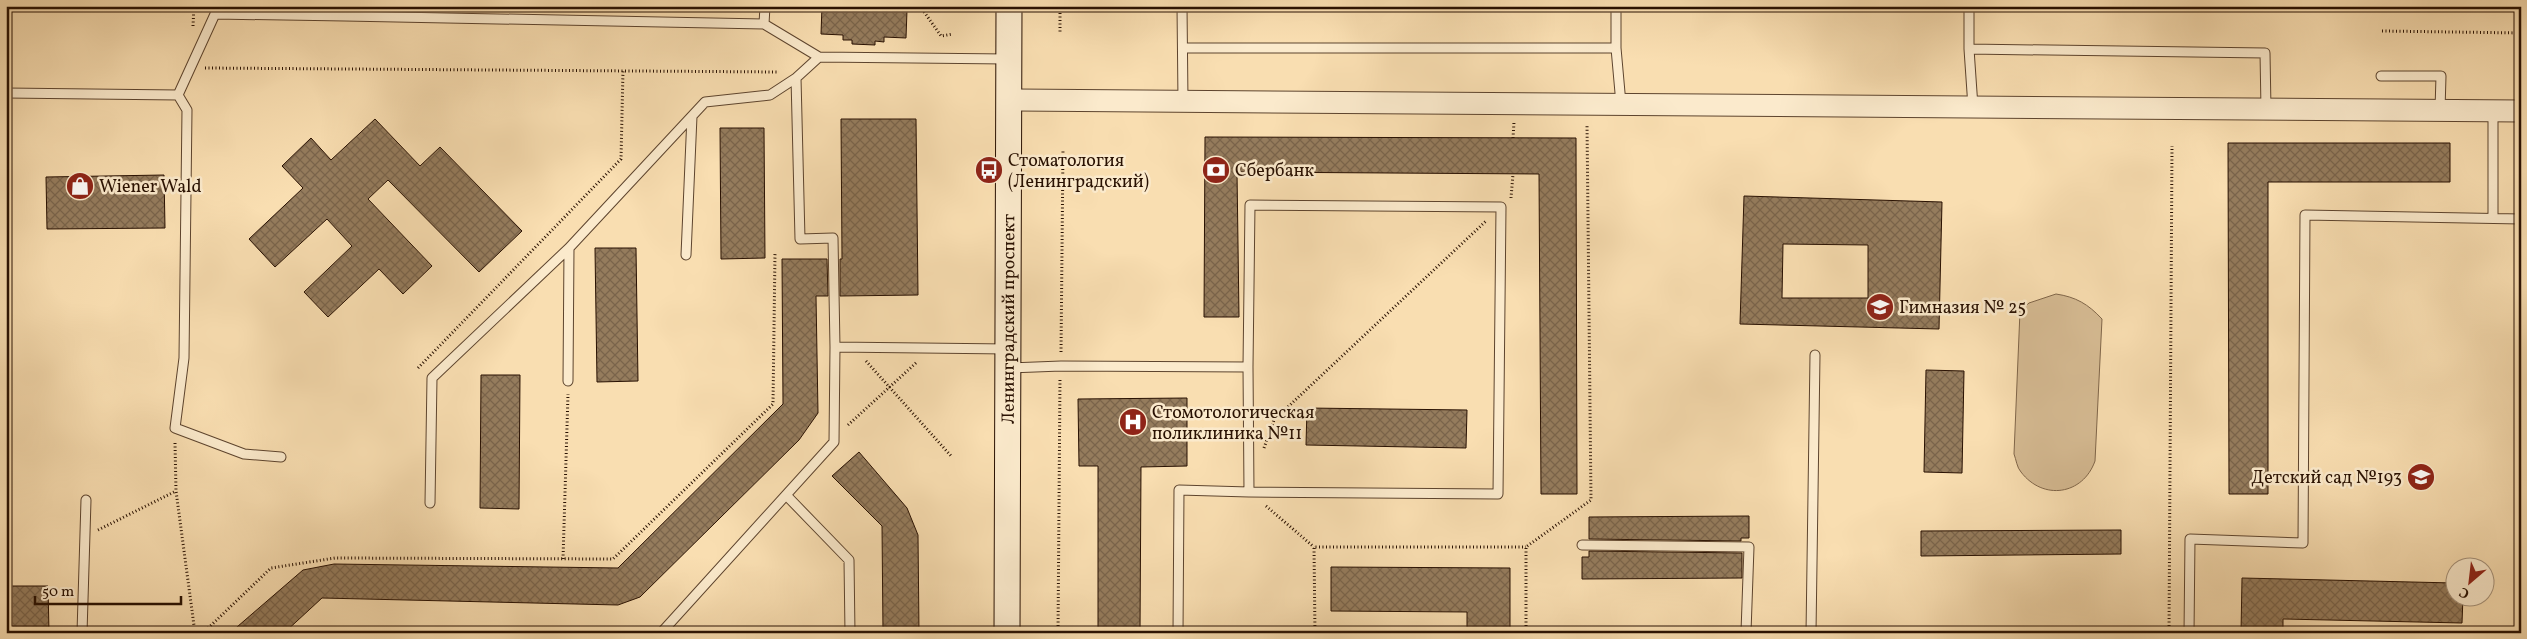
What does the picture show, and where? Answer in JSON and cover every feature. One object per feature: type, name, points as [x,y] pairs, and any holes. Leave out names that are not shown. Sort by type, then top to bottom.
[{"type":"main road","name":"Ленинградский проспект","points":[[1007,633],[1010,6]]},
{"type":"street","points":[[1009,100],[2521,110]]},
{"type":"lane","points":[[336,6],[345,16]]},
{"type":"lane","points":[[764,24],[765,6]]},
{"type":"lane","points":[[1182,6],[1183,101]]},
{"type":"lane","points":[[1616,6],[1616,48],[1621,105]]},
{"type":"lane","points":[[1969,6],[1969,49],[1973,107]]},
{"type":"lane","points":[[178,95],[215,10],[345,16],[764,24],[819,57],[1009,59]]},
{"type":"lane","points":[[1182,48],[1616,48]]},
{"type":"lane","points":[[1969,49],[2265,53],[2266,109]]},
{"type":"lane","points":[[430,504],[432,378],[569,248],[705,102],[770,95],[799,75],[819,57]]},
{"type":"lane","points":[[661,633],[834,442],[833,238],[800,239],[799,75]]},
{"type":"lane","points":[[2381,76],[2441,76],[2440,110]]},
{"type":"lane","points":[[6,93],[178,95]]},
{"type":"lane","points":[[178,95],[187,110],[184,358],[175,428],[244,454],[281,457]]},
{"type":"lane","points":[[2492,218],[2493,110]]},
{"type":"lane","points":[[686,255],[692,116]]},
{"type":"lane","points":[[1178,633],[1179,490],[1249,492],[1498,494],[1501,208],[1250,205],[1249,492]]},
{"type":"lane","points":[[2189,633],[2190,539],[2303,543],[2306,215],[2521,219]]},
{"type":"lane","points":[[568,382],[569,248]]},
{"type":"lane","points":[[835,347],[933,348],[1060,366],[1248,367]]},
{"type":"lane","points":[[1812,633],[1815,355]]},
{"type":"lane","points":[[786,495],[849,560],[850,633]]},
{"type":"lane","points":[[82,633],[86,500]]},
{"type":"lane","points":[[1582,545],[1749,547],[1746,632],[1767,633]]},
{"type":"path","points":[[920,6],[941,36],[953,34]]},
{"type":"path","points":[[1060,6],[1060,33]]},
{"type":"path","points":[[2382,31],[2521,33]]},
{"type":"path","points":[[190,67],[380,70],[623,70],[799,75]]},
{"type":"path","points":[[418,368],[621,159],[623,70]]},
{"type":"path","points":[[1249,492],[1314,547],[1526,547],[1590,500],[1586,104]]},
{"type":"path","points":[[2169,633],[2172,146]]},
{"type":"path","points":[[1058,633],[1063,149]]},
{"type":"path","points":[[1261,456],[1274,420],[1512,197],[1513,174]]},
{"type":"path","points":[[203,633],[271,568],[335,558],[613,559],[773,404],[775,253]]},
{"type":"path","points":[[853,347],[952,458]]},
{"type":"path","points":[[834,437],[933,348]]},
{"type":"path","points":[[564,559],[568,382]]},
{"type":"path","points":[[175,428],[176,491],[195,633]]},
{"type":"path","points":[[85,537],[176,491]]},
{"type":"path","points":[[1314,547],[1315,633]]},
{"type":"path","points":[[1526,547],[1526,633]]},
{"type":"shaded area","points":[[2056,294],[2081,302],[2102,319],[2095,461],[2081,481],[2072,487],[2062,490],[2040,487],[2030,481],[2020,470],[2014,454],[2020,311],[2029,303]]},
{"type":"building","points":[[822,6],[899,6],[899,10],[907,10],[906,38],[884,37],[884,42],[875,41],[875,45],[852,44],[852,40],[843,40],[843,35],[821,34]]},
{"type":"building","points":[[375,119],[420,166],[440,147],[522,231],[479,272],[388,180],[368,199],[432,266],[403,294],[379,269],[328,317],[304,292],[352,246],[327,219],[275,267],[249,239],[303,188],[282,166],[311,138],[331,160]]},
{"type":"building","points":[[841,119],[916,119],[918,295],[840,296],[840,259],[842,259]]},
{"type":"building","points":[[720,128],[764,128],[765,258],[721,259]]},
{"type":"building","points":[[1205,137],[1576,138],[1577,494],[1541,494],[1539,174],[1237,172],[1239,317],[1204,317]]},
{"type":"building","points":[[2228,143],[2450,143],[2450,182],[2268,182],[2268,494],[2229,494]]},
{"type":"building","points":[[164,175],[165,228],[47,229],[46,177]]},
{"type":"building","points":[[1744,196],[1942,202],[1939,329],[1740,324]],"holes":[[[1783,244],[1868,245],[1868,298],[1782,298]]]},
{"type":"building","points":[[595,248],[636,248],[638,381],[597,382]]},
{"type":"building","points":[[782,259],[827,259],[828,296],[816,296],[818,413],[799,440],[640,597],[618,605],[322,598],[284,633],[230,633],[303,570],[334,564],[618,568],[783,404]]},
{"type":"building","points":[[1926,370],[1964,371],[1962,473],[1924,472]]},
{"type":"building","points":[[481,375],[520,375],[519,509],[480,508]]},
{"type":"building","points":[[1187,398],[1187,466],[1141,467],[1140,633],[1098,633],[1098,466],[1079,466],[1078,399]]},
{"type":"building","points":[[1307,408],[1467,410],[1466,448],[1306,445]]},
{"type":"building","points":[[859,452],[907,508],[918,535],[919,633],[883,633],[882,526],[832,476]]},
{"type":"building","points":[[1749,516],[1749,538],[1741,538],[1741,541],[1589,539],[1589,517]]},
{"type":"building","points":[[2121,530],[2121,554],[1921,556],[1921,531]]},
{"type":"building","points":[[1589,551],[1742,553],[1742,578],[1582,579],[1582,557],[1589,557]]},
{"type":"building","points":[[1331,567],[1510,568],[1510,633],[1467,633],[1467,612],[1331,611]]},
{"type":"building","points":[[2242,578],[2444,583],[2444,606],[2463,606],[2462,623],[2283,619],[2283,633],[2241,633]]},
{"type":"building","points":[[6,586],[48,586],[49,633],[6,633]]},
{"type":"place","name":"Стоматология (Ленинградский)","points":[[989,170]]},
{"type":"place","name":"Сбербанк","points":[[1216,170]]},
{"type":"place","name":"Wiener Wald","points":[[80,186]]},
{"type":"place","name":"Гимназия № 25","points":[[1880,307]]},
{"type":"place","name":"Стомотологическая поликлиника №11","points":[[1133,422]]},
{"type":"place","name":"Детский сад №193","points":[[2421,477]]}]
